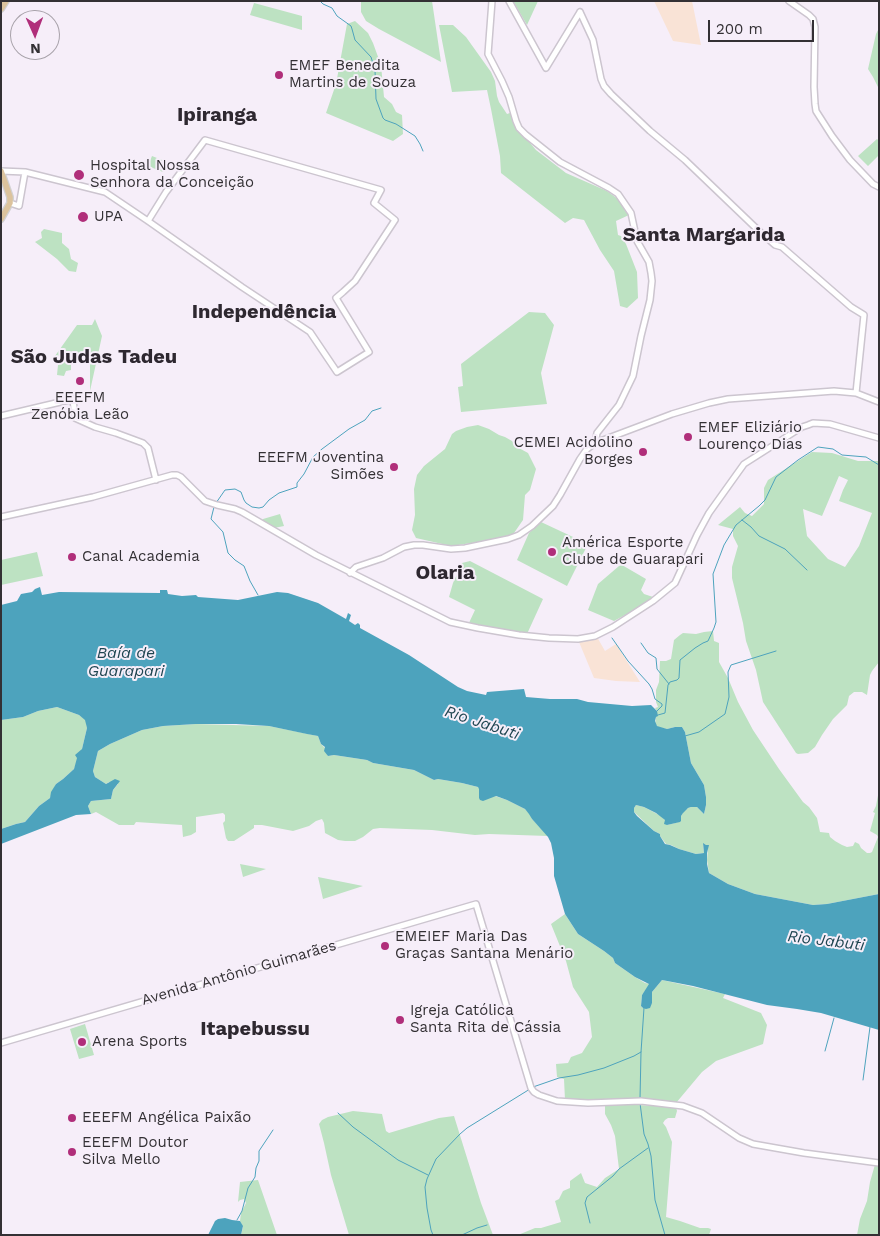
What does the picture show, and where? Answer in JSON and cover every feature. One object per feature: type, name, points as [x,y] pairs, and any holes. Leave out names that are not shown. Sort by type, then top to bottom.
[{"type":"main road","points":[[1,9],[6,1]]},
{"type":"main road","points":[[1,171],[10,197],[10,202],[1,219]]},
{"type":"street","points":[[492,1],[488,54],[506,89],[519,128],[560,162],[618,194],[631,213],[635,235],[649,262],[652,273],[650,300],[633,376],[619,405],[597,433],[595,443]]},
{"type":"street","points":[[509,1],[546,68],[580,12],[593,40],[604,86],[650,131],[685,160],[775,245],[782,247],[864,315],[856,393]]},
{"type":"street","points":[[789,1],[813,19],[815,27],[814,87],[816,111],[850,160],[879,188]]},
{"type":"street","points":[[1,171],[25,172],[104,192],[310,332],[337,372],[369,352],[336,298],[354,281],[395,220],[374,203],[381,190],[205,140],[166,192],[148,221]]},
{"type":"street","points":[[10,202],[19,206],[25,172]]},
{"type":"street","points":[[350,572],[356,567],[383,558],[404,547],[423,545],[451,549],[464,548],[508,540],[519,535],[532,526],[552,506],[580,458],[595,443],[672,414],[728,399],[834,390],[856,393],[879,402]]},
{"type":"street","points":[[1,416],[73,399],[75,418],[95,427],[143,443],[148,448],[156,480]]},
{"type":"street","points":[[1,517],[93,497],[172,475],[181,477],[205,501],[236,509],[316,555],[442,619],[457,625],[519,635],[578,639],[587,638],[613,627],[653,601],[675,583],[709,513],[744,464],[808,424],[830,424],[879,438]]},
{"type":"street","name":"Avenida Antônio Guimarães","points":[[1,1043],[476,904],[534,1092],[557,1101],[588,1103],[641,1101],[684,1106],[702,1113],[739,1138],[754,1144],[879,1163]]},
{"type":"shaded area","points":[[654,1],[692,1],[701,45],[673,41]]},
{"type":"shaded area","points":[[597,637],[605,651],[616,644],[640,682],[594,678],[579,642]]},
{"type":"green space","points":[[361,1],[432,1],[441,62],[366,21],[361,12]]},
{"type":"green space","points":[[513,1],[538,1],[527,25]]},
{"type":"green space","points":[[254,3],[302,16],[302,30],[250,15]]},
{"type":"green space","points":[[355,21],[368,33],[373,43],[381,65],[384,97],[392,104],[396,112],[402,115],[403,134],[393,141],[326,113],[336,84],[347,24]]},
{"type":"green space","points":[[439,25],[453,25],[466,37],[491,72],[495,81],[499,102],[507,114],[510,113],[510,107],[519,130],[536,150],[566,173],[607,191],[622,202],[629,215],[616,221],[618,235],[621,236],[626,244],[637,272],[638,298],[627,308],[620,306],[614,271],[584,220],[573,218],[565,223],[501,173],[500,156],[487,90],[452,92]]},
{"type":"green space","points":[[879,28],[879,89],[868,69]]},
{"type":"green space","points":[[877,139],[879,141],[879,155],[868,166],[858,156]]},
{"type":"green space","points":[[152,156],[167,162],[163,172],[148,166]]},
{"type":"green space","points":[[44,229],[62,233],[62,243],[69,249],[71,259],[78,263],[76,272],[69,271],[35,242],[42,238],[41,232]]},
{"type":"green space","points":[[529,312],[545,313],[554,325],[541,373],[547,404],[461,412],[458,387],[463,386],[461,364]]},
{"type":"green space","points":[[95,319],[102,336],[90,391],[90,360],[71,359],[71,370],[66,371],[64,376],[57,375],[58,365],[55,356],[77,325],[92,325]]},
{"type":"green space","points":[[478,425],[505,437],[528,453],[536,469],[530,490],[525,495],[523,520],[514,533],[506,538],[451,546],[416,538],[412,530],[415,515],[414,489],[417,475],[424,466],[445,449],[452,434],[467,427]]},
{"type":"green space","points":[[812,452],[832,453],[858,461],[879,461],[879,662],[870,675],[867,695],[862,692],[854,692],[849,696],[847,705],[833,719],[815,747],[808,753],[796,753],[763,702],[756,670],[746,641],[732,578],[732,567],[738,546],[733,536],[733,529],[718,525],[740,507],[745,513],[752,516],[764,504],[764,488],[768,480]],"holes":[[[839,476],[848,480],[839,501],[872,513],[859,546],[845,567],[828,559],[807,536],[803,509],[822,516]]]},
{"type":"green space","points":[[280,514],[284,526],[274,528],[262,521],[263,519]]},
{"type":"green space","name":"América Esporte Clube de Guarapari","points":[[541,522],[588,544],[567,586],[517,560],[529,533]]},
{"type":"green space","points":[[37,552],[43,576],[1,585],[1,560]]},
{"type":"green space","points":[[470,561],[543,599],[527,634],[468,625],[475,610],[449,597],[462,563]]},
{"type":"green space","points":[[622,565],[646,579],[641,590],[644,594],[656,598],[614,621],[588,610],[598,584]]},
{"type":"green space","points":[[713,631],[714,641],[719,643],[719,662],[738,702],[753,730],[779,769],[817,818],[820,832],[829,833],[830,837],[835,841],[847,847],[853,846],[855,842],[867,853],[872,852],[878,837],[870,831],[879,790],[879,894],[813,905],[755,894],[728,884],[709,873],[708,848],[706,845],[703,844],[704,853],[696,854],[666,844],[660,834],[654,831],[634,812],[636,805],[644,807],[661,816],[667,825],[681,821],[683,812],[691,807],[697,807],[704,814],[706,797],[704,785],[691,763],[685,732],[682,727],[659,728],[655,724],[657,711],[655,708],[658,707],[656,690],[659,682],[660,661],[671,659],[674,640],[683,633],[696,634]]},
{"type":"green space","points":[[57,707],[79,715],[86,720],[87,728],[82,749],[74,769],[56,784],[50,798],[39,806],[25,822],[1,829],[1,720],[23,717],[38,711]]},
{"type":"green space","points":[[196,724],[269,726],[318,736],[328,756],[334,755],[367,760],[373,763],[414,770],[434,780],[438,779],[478,787],[491,797],[495,796],[507,800],[525,809],[548,836],[475,835],[432,830],[380,828],[373,829],[355,841],[345,841],[338,840],[325,833],[322,819],[293,831],[254,825],[254,828],[234,841],[228,841],[223,823],[225,815],[223,813],[196,817],[196,832],[183,837],[182,825],[136,822],[134,825],[119,825],[96,812],[91,814],[88,806],[91,801],[111,799],[113,790],[118,784],[109,782],[106,784],[95,777],[93,771],[98,751],[142,730],[163,726]]},
{"type":"green space","points":[[240,864],[266,869],[243,877]]},
{"type":"green space","points":[[318,877],[363,886],[323,899]]},
{"type":"green space","points":[[565,914],[578,934],[604,951],[613,958],[615,963],[635,977],[650,984],[642,995],[641,1006],[643,1008],[652,1003],[652,992],[662,980],[725,994],[723,998],[761,1013],[767,1025],[763,1044],[716,1061],[702,1072],[676,1103],[565,1100],[564,1079],[557,1077],[556,1064],[568,1063],[571,1057],[582,1053],[592,1037],[589,1012],[573,987],[566,961],[551,924]]},
{"type":"green space","name":"Arena Sports","points":[[85,1024],[94,1055],[79,1059],[70,1029]]},
{"type":"green space","points":[[605,1105],[676,1107],[675,1118],[668,1118],[663,1123],[672,1142],[666,1217],[700,1228],[711,1229],[709,1235],[518,1235],[535,1228],[561,1222],[555,1201],[559,1199],[563,1191],[570,1188],[570,1181],[581,1173],[585,1183],[597,1187],[605,1178],[619,1169],[615,1136],[605,1114]]},
{"type":"green space","points":[[353,1111],[382,1114],[386,1131],[389,1133],[439,1118],[454,1116],[493,1235],[349,1235],[331,1175],[319,1124],[328,1117]]},
{"type":"green space","points":[[876,1161],[879,1162],[879,1235],[857,1235],[860,1219],[867,1201]]},
{"type":"green space","points":[[258,1180],[277,1235],[241,1235],[243,1227],[240,1221],[241,1213],[246,1203],[244,1199],[238,1202],[240,1182]]},
{"type":"water","name":"Baía de Guarapari","points":[[40,587],[42,595],[59,592],[160,593],[160,590],[167,590],[168,594],[182,596],[196,595],[198,597],[238,600],[277,592],[288,593],[318,603],[346,619],[348,613],[351,615],[349,621],[355,625],[358,623],[360,628],[409,655],[467,691],[486,695],[487,692],[524,689],[526,697],[577,699],[588,702],[632,706],[651,705],[657,711],[658,716],[655,721],[657,726],[667,729],[682,727],[685,732],[691,763],[704,785],[706,797],[704,814],[697,807],[691,807],[683,813],[680,822],[667,825],[664,824],[665,820],[656,813],[636,805],[634,812],[654,831],[660,834],[665,844],[696,854],[704,853],[703,843],[709,845],[707,864],[709,873],[728,884],[755,894],[813,905],[879,894],[879,1030],[821,1013],[767,1005],[662,980],[652,992],[650,1008],[643,1008],[641,1006],[642,995],[649,984],[615,963],[613,958],[578,934],[565,914],[554,876],[554,858],[551,843],[525,809],[496,796],[483,801],[480,800],[478,787],[438,779],[434,780],[414,770],[373,763],[367,760],[334,755],[328,756],[318,736],[269,726],[236,724],[163,726],[142,730],[98,751],[93,771],[95,777],[106,784],[115,779],[120,781],[113,790],[111,799],[91,801],[88,806],[91,814],[76,815],[1,844],[1,829],[25,822],[39,806],[50,798],[56,784],[74,769],[77,758],[75,755],[82,749],[87,728],[85,720],[79,715],[57,707],[38,711],[23,717],[1,720],[1,605],[17,601],[21,594],[32,592]]},
{"type":"water","points":[[225,1218],[240,1221],[243,1226],[241,1235],[208,1235],[215,1221]]},
{"type":"waterway","points":[[320,1],[332,8],[337,16],[351,26],[355,40],[371,57],[375,70],[376,99],[383,118],[415,136],[423,151]]},
{"type":"waterway","points":[[216,503],[225,490],[235,489],[241,492],[246,503],[252,507],[263,507],[279,493],[297,487],[297,483],[313,457],[349,429],[365,420],[372,411],[381,408]]},
{"type":"waterway","points":[[658,715],[665,713],[668,685],[679,678],[680,660],[695,648],[708,641],[714,628],[716,622],[713,574],[724,545],[736,525],[765,500],[776,477],[818,447],[833,449],[842,455],[866,457],[879,465]]},
{"type":"waterway","points":[[214,507],[211,519],[223,532],[228,553],[244,566],[258,595]]},
{"type":"waterway","points":[[742,520],[759,536],[785,549],[807,570]]},
{"type":"waterway","points":[[612,638],[628,661],[649,684],[655,699],[662,704],[657,711]]},
{"type":"waterway","points":[[641,643],[648,653],[656,658],[657,669],[669,684]]},
{"type":"waterway","points":[[685,736],[699,732],[725,714],[729,697],[728,672],[731,665],[776,651]]},
{"type":"waterway","points":[[640,1099],[644,1008]]},
{"type":"waterway","points":[[825,1051],[834,1018]]},
{"type":"waterway","points":[[863,1080],[870,1027]]},
{"type":"waterway","points":[[533,1087],[559,1078],[604,1068],[641,1052]]},
{"type":"waterway","points":[[433,1235],[425,1187],[436,1159],[467,1128],[530,1089]]},
{"type":"waterway","points":[[640,1103],[644,1134],[651,1156],[655,1200],[665,1235]]},
{"type":"waterway","points":[[338,1113],[353,1127],[398,1160],[428,1175]]},
{"type":"waterway","points":[[237,1220],[242,1211],[248,1188],[255,1177],[259,1161],[259,1151],[273,1130]]},
{"type":"waterway","points":[[590,1223],[585,1203],[587,1197],[619,1169],[648,1148]]},
{"type":"waterway","points":[[462,1235],[487,1225]]},
{"type":"place","name":"EMEF Benedita Martins de Souza","points":[[279,75]]},
{"type":"place","name":"Hospital Nossa Senhora da Conceição","points":[[79,175]]},
{"type":"place","name":"UPA","points":[[83,217]]},
{"type":"place","name":"EEEFM Zenóbia Leão","points":[[80,381]]},
{"type":"place","name":"EMEF Eliziário Lourenço Dias","points":[[688,437]]},
{"type":"place","name":"CEMEI Acidolino Borges","points":[[643,452]]},
{"type":"place","name":"EEEFM Joventina Simões","points":[[394,467]]},
{"type":"place","name":"América Esporte Clube de Guarapari","points":[[552,552]]},
{"type":"place","name":"Canal Academia","points":[[72,557]]},
{"type":"place","name":"EMEIEF Maria Das Graças Santana Menário","points":[[385,946]]},
{"type":"place","name":"Igreja Católica Santa Rita de Cássia","points":[[400,1020]]},
{"type":"place","name":"Arena Sports","points":[[82,1042]]},
{"type":"place","name":"EEEFM Angélica Paixão","points":[[72,1118]]},
{"type":"place","name":"EEEFM Doutor Silva Mello","points":[[72,1152]]},
{"type":"district","name":"Ipiranga","points":[[217,115]]},
{"type":"district","name":"Santa Margarida","points":[[704,235]]},
{"type":"district","name":"Independência","points":[[264,312]]},
{"type":"district","name":"São Judas Tadeu","points":[[94,357]]},
{"type":"district","name":"Olaria","points":[[445,573]]},
{"type":"district","name":"Itapebussu","points":[[255,1029]]},
{"type":"water label","name":"Rio Jabuti","points":[[482,723]]},
{"type":"water label","name":"Rio Jabuti","points":[[826,941]]}]
